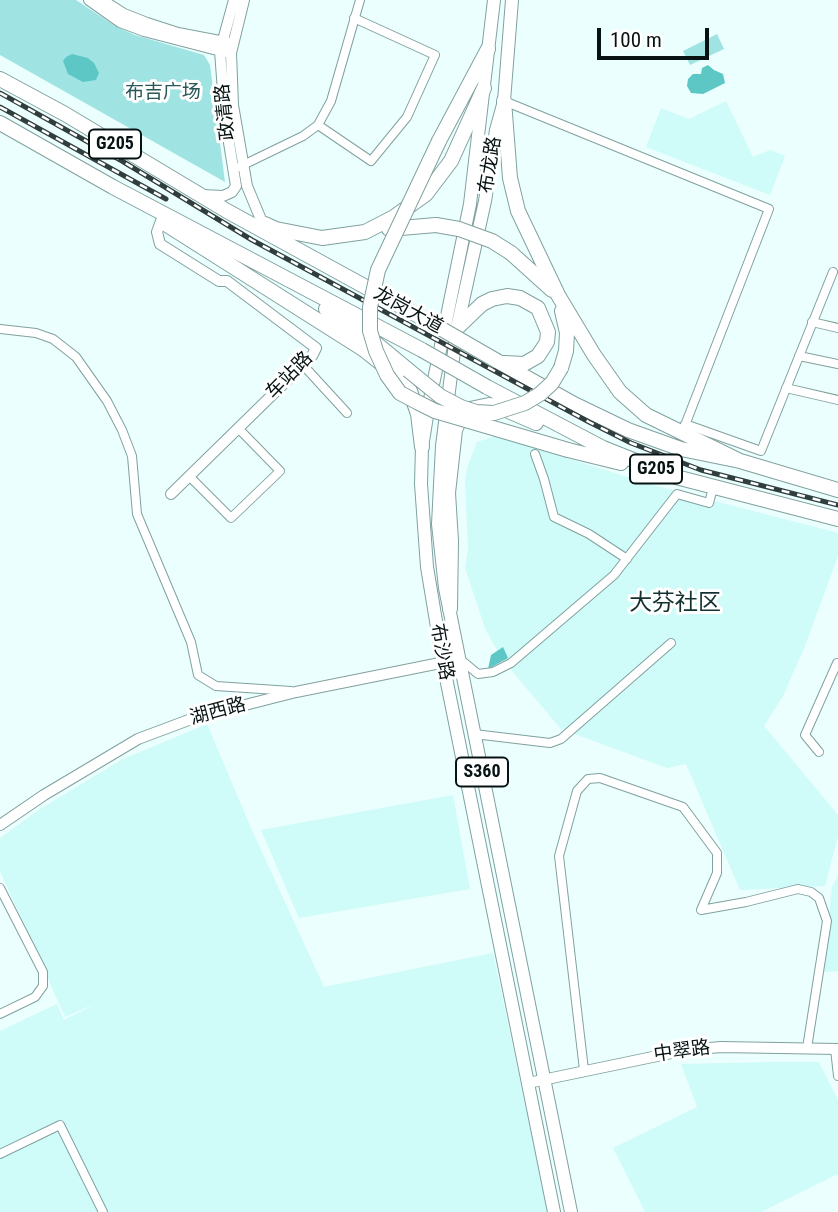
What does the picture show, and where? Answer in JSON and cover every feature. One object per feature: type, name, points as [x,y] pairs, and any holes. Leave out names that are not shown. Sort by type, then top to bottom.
[{"type":"highway","points":[[488,49],[439,141],[378,270],[370,307],[370,331],[376,351],[387,375],[400,393],[435,411],[568,450],[669,474]]},
{"type":"highway","name":"龙岗大道","points":[[0,79],[65,114],[227,211],[574,404],[628,430],[681,449],[740,461],[838,490]]},
{"type":"highway","points":[[365,232],[394,217],[426,194],[451,161],[484,88]]},
{"type":"highway","points":[[503,101],[510,178],[519,211],[558,295],[594,355],[620,392],[646,415],[683,428],[740,461]]},
{"type":"highway","name":"龙岗大道","points":[[0,123],[113,187],[603,448],[713,488],[838,519]]},
{"type":"highway","points":[[113,187],[161,221],[363,349],[391,372],[410,391],[418,414],[422,447]]},
{"type":"highway","points":[[161,221],[320,305],[360,331],[440,396],[461,407],[476,412],[494,413],[524,403],[552,383],[561,368],[567,333],[558,295],[511,253],[492,241],[459,229],[436,225],[323,238],[275,229],[227,211]]},
{"type":"highway","points":[[457,328],[482,303],[492,299],[507,296],[520,298],[538,309],[548,332],[547,342],[538,356],[524,364],[497,361]]},
{"type":"highway","points":[[450,609],[449,484],[452,446],[461,417],[470,409],[497,406],[576,441],[603,448]]},
{"type":"main road","name":"S360","points":[[484,88],[494,0]]},
{"type":"main road","name":"布龙路","points":[[457,328],[485,201],[503,101],[512,0]]},
{"type":"main road","name":"布沙路","points":[[484,88],[470,204],[422,447],[421,484],[427,567],[443,663],[554,1212]]},
{"type":"main road","name":"布沙路","points":[[457,328],[442,446],[438,524],[450,609],[570,1212]]},
{"type":"street","points":[[89,0],[120,22],[144,32],[226,48]]},
{"type":"street","points":[[102,0],[124,14],[147,23],[226,48]]},
{"type":"street","name":"政清路","points":[[200,195],[223,196],[232,192],[236,186],[233,105],[226,48],[234,0]]},
{"type":"street","name":"政清路","points":[[226,48],[244,0]]},
{"type":"street","points":[[237,167],[303,136],[318,125],[331,101],[360,0]]},
{"type":"street","points":[[318,125],[371,161],[407,117],[435,55],[354,18]]},
{"type":"street","points":[[503,101],[769,209],[683,428],[761,451],[833,272]]},
{"type":"street","name":"政清路","points":[[237,167],[262,222]]},
{"type":"street","name":"车站路","points":[[161,221],[157,232],[160,244],[219,281],[227,281],[313,345],[315,352],[171,494]]},
{"type":"street","points":[[812,322],[838,328]]},
{"type":"street","points":[[0,328],[36,333],[53,339],[76,357],[107,401],[132,456],[137,514],[191,642],[198,675],[216,686],[296,692]]},
{"type":"street","points":[[799,356],[838,364]]},
{"type":"street","points":[[303,365],[347,413]]},
{"type":"street","points":[[786,388],[838,400]]},
{"type":"street","points":[[189,476],[231,518],[280,471],[238,428]]},
{"type":"street","points":[[535,454],[554,517],[589,534],[627,559]]},
{"type":"street","points":[[460,659],[478,674],[493,672],[511,663],[614,575],[677,495],[709,503],[713,488]]},
{"type":"street","points":[[474,734],[550,743],[566,736],[671,643]]},
{"type":"street","name":"湖西路","points":[[0,825],[44,795],[138,739],[194,718],[296,692],[460,659]]},
{"type":"street","points":[[818,752],[805,735],[838,662]]},
{"type":"street","points":[[584,1070],[559,856],[576,791],[588,779],[600,778],[682,807],[717,853],[717,873],[701,910],[799,889],[811,892],[819,898],[827,921],[807,1048]]},
{"type":"street","points":[[0,888],[43,972],[43,986],[36,997],[0,1014]]},
{"type":"street","name":"中翠路","points":[[528,1083],[686,1050],[721,1047],[836,1049]]},
{"type":"street","points":[[836,1049],[838,1076]]},
{"type":"street","points":[[0,1154],[60,1125],[103,1212]]},
{"type":"shaded area","points":[[72,54],[88,58],[94,63],[99,73],[96,80],[83,82],[68,74],[63,61]]},
{"type":"shaded area","points":[[708,65],[723,74],[725,83],[703,94],[691,93],[687,86],[688,79],[693,74],[701,74],[702,68]]},
{"type":"shaded area","points":[[726,101],[753,157],[770,150],[785,156],[770,195],[646,147],[661,108],[689,119]]},
{"type":"shaded area","points":[[496,436],[653,485],[838,533],[838,556],[805,646],[783,696],[764,726],[838,815],[838,836],[825,886],[740,890],[686,764],[667,768],[561,729],[501,658],[485,628],[465,568],[468,549],[465,480],[467,468],[477,442]]},
{"type":"shaded area","points":[[503,647],[508,658],[488,669],[491,655]]},
{"type":"shaded area","points":[[207,724],[324,987],[493,953],[548,1212],[0,1212],[0,1031],[57,1004],[64,1020],[97,1003],[65,1017],[0,871],[0,838],[40,809],[123,759]]},
{"type":"shaded area","points":[[453,795],[470,889],[299,918],[261,830]]},
{"type":"shaded area","points":[[838,875],[838,971],[824,972],[832,887]]},
{"type":"shaded area","points":[[819,1062],[838,1100],[838,1174],[761,1212],[645,1212],[613,1148],[697,1107],[681,1064]]},
{"type":"green space","name":"布吉广场","points":[[0,0],[76,0],[115,26],[135,35],[204,55],[210,65],[225,182],[0,55]]},
{"type":"green space","points":[[717,34],[724,49],[690,65],[683,51]]},
{"type":"railway","points":[[0,93],[122,161],[252,240],[631,443],[701,470],[838,505]]},
{"type":"railway","points":[[0,107],[166,199]]},
{"type":"district","name":"大芬社区","points":[[675,604]]}]
